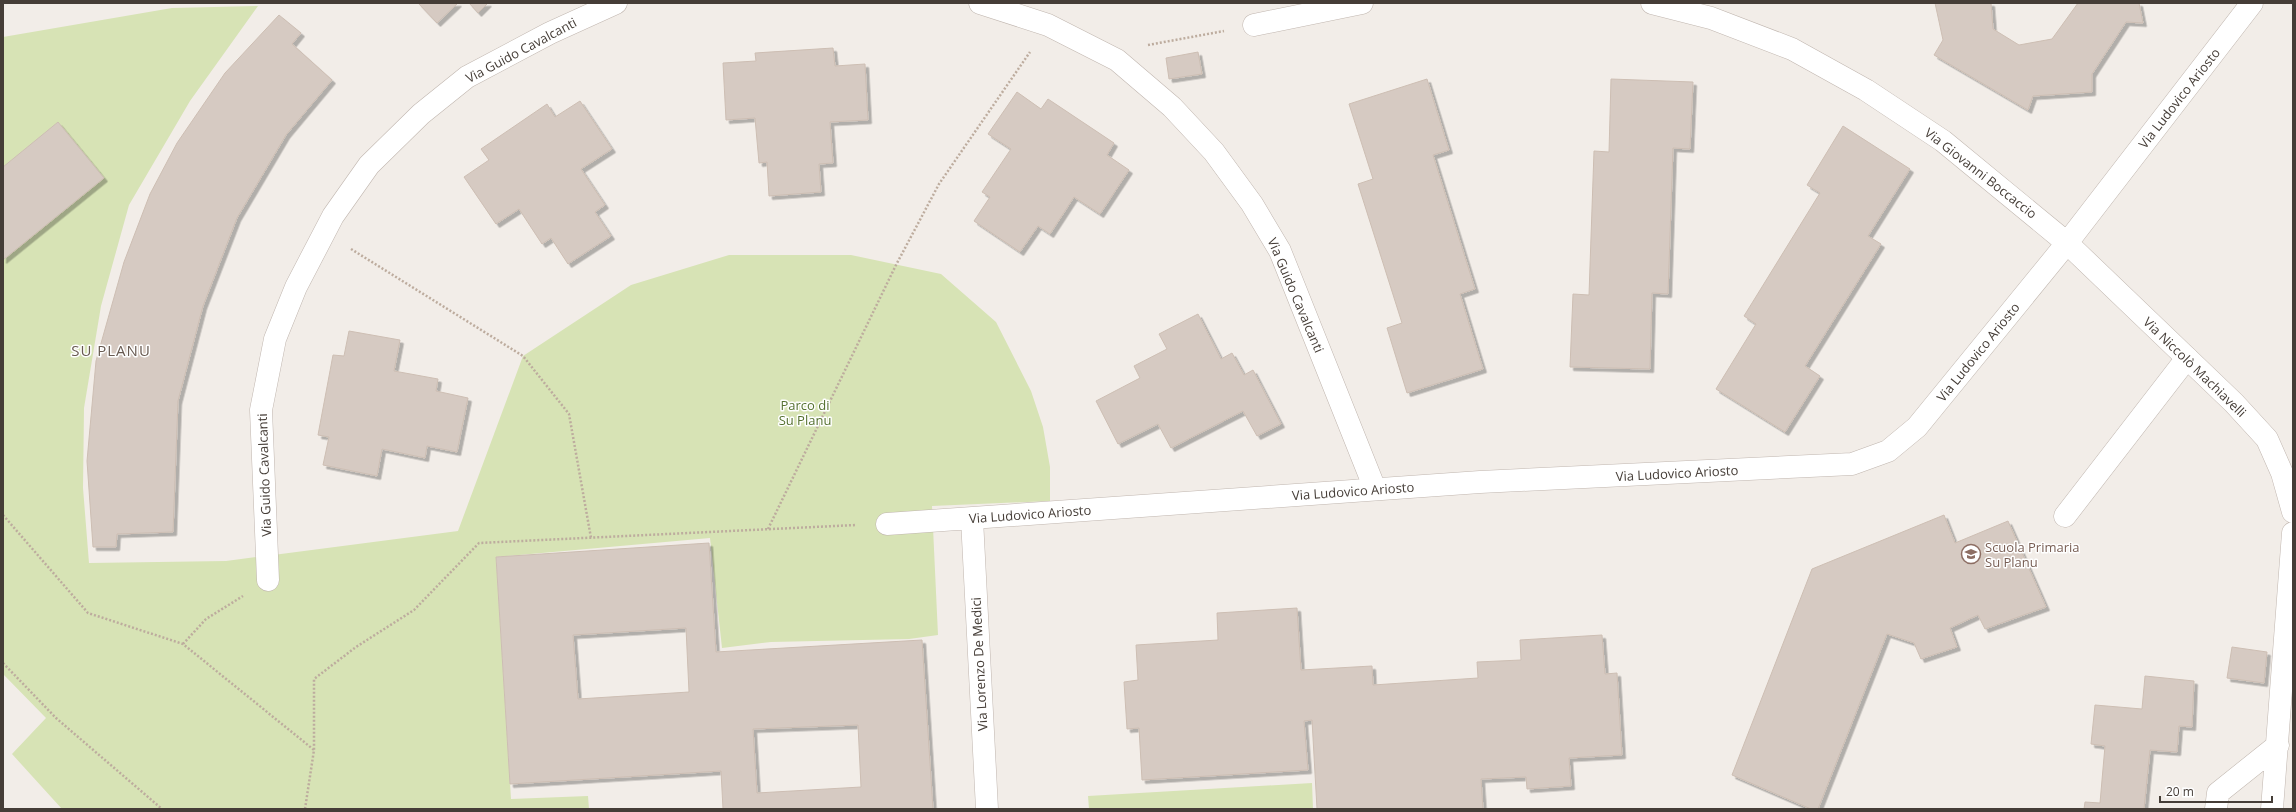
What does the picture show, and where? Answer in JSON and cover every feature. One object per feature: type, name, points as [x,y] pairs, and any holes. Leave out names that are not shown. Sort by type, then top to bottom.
[{"type":"street","name":"Via Guido Cavalcanti","points":[[268,580],[261,410],[276,339],[296,287],[333,216],[369,166],[421,114],[467,77],[550,33],[616,3]]},
{"type":"street","name":"Via Guido Cavalcanti","points":[[980,3],[1048,25],[1117,60],[1172,108],[1214,152],[1252,204],[1280,251],[1375,489]]},
{"type":"street","points":[[1254,25],[1362,3]]},
{"type":"street","name":"Via Giovanni Boccaccio","points":[[1652,3],[1711,18],[1792,49],[1866,90],[1943,141],[2067,243]]},
{"type":"street","name":"Via Ludovico Ariosto","points":[[887,524],[1375,489],[1852,464],[1888,451],[1917,426],[2067,243],[2252,3]]},
{"type":"street","name":"Via Niccolò Machiavelli","points":[[2067,243],[2234,403],[2267,439],[2282,473],[2293,512]]},
{"type":"street","points":[[2065,516],[2187,358]]},
{"type":"street","name":"Via Lorenzo De Medici","points":[[972,519],[988,809]]},
{"type":"street","points":[[2272,809],[2293,533]]},
{"type":"street","points":[[2216,809],[2218,792],[2278,745]]},
{"type":"path","points":[[768,529],[896,265],[939,184],[1048,25]]},
{"type":"path","points":[[1100,52],[1191,38],[1254,25]]},
{"type":"path","points":[[325,233],[523,356],[569,414],[591,538]]},
{"type":"path","points":[[3,515],[88,613],[183,644],[314,750]]},
{"type":"path","points":[[305,809],[314,750],[314,679],[356,647],[414,610],[479,542],[887,524]]},
{"type":"path","points":[[183,644],[206,619],[268,580]]},
{"type":"path","points":[[3,663],[56,718],[162,809]]},
{"type":"green space","name":"Parco di Su Planu","points":[[258,6],[190,101],[129,205],[101,306],[84,408],[83,488],[89,563],[226,561],[458,531],[523,356],[631,285],[729,255],[851,255],[941,274],[996,322],[1031,391],[1043,427],[1050,467],[1050,501],[932,506],[938,635],[909,639],[771,642],[722,648],[710,538],[496,557],[511,799],[588,796],[589,809],[62,809],[12,754],[46,718],[3,674],[3,37],[172,8]]},
{"type":"green space","points":[[1312,783],[1313,809],[1089,809],[1088,796]]},
{"type":"building","points":[[418,3],[458,3],[437,23]]},
{"type":"building","points":[[469,3],[488,3],[478,13]]},
{"type":"building","points":[[1935,3],[1991,3],[1993,29],[2019,45],[2052,39],[2078,3],[2139,3],[2143,23],[2126,22],[2092,74],[2092,92],[2033,96],[2028,110],[1934,55],[1943,40]]},
{"type":"building","points":[[279,15],[301,33],[292,44],[332,80],[286,135],[237,218],[203,306],[178,401],[173,532],[117,534],[116,547],[93,547],[87,461],[96,361],[124,262],[150,194],[177,143],[225,73]]},
{"type":"building","points":[[833,48],[835,66],[865,64],[868,120],[830,122],[833,163],[819,164],[821,192],[769,196],[767,162],[759,163],[755,118],[726,120],[723,63],[756,61],[755,53]]},
{"type":"building","points":[[1198,52],[1202,74],[1169,79],[1166,58]]},
{"type":"building","points":[[1427,79],[1449,150],[1433,155],[1475,289],[1460,294],[1483,369],[1407,393],[1387,328],[1402,323],[1358,184],[1373,179],[1349,104]]},
{"type":"building","points":[[1611,79],[1693,82],[1690,149],[1673,148],[1668,294],[1652,293],[1650,369],[1570,367],[1573,294],[1589,295],[1594,151],[1609,152]]},
{"type":"building","points":[[1017,92],[1041,109],[1048,99],[1114,143],[1107,155],[1129,170],[1100,214],[1074,197],[1050,234],[1038,226],[1020,252],[974,221],[990,197],[982,192],[1011,149],[988,134]]},
{"type":"building","points":[[580,101],[612,149],[581,169],[605,205],[595,212],[611,236],[568,264],[551,238],[542,244],[519,209],[496,224],[464,177],[489,160],[481,149],[547,104],[555,117]]},
{"type":"building","points":[[58,122],[104,178],[3,260],[3,167]]},
{"type":"building","points":[[1843,126],[1910,169],[1868,236],[1881,244],[1805,366],[1820,376],[1785,432],[1716,389],[1756,324],[1744,316],[1820,193],[1807,185]]},
{"type":"building","points":[[1198,314],[1221,359],[1232,353],[1244,375],[1253,370],[1281,424],[1257,436],[1243,411],[1171,448],[1158,424],[1118,444],[1096,401],[1140,378],[1134,366],[1167,349],[1159,334]]},
{"type":"building","points":[[349,331],[400,340],[394,371],[438,379],[436,391],[468,398],[457,452],[427,446],[425,458],[382,449],[377,476],[323,465],[329,437],[318,435],[333,355],[344,356]]},
{"type":"building","points":[[1944,515],[1955,543],[2008,521],[2046,607],[1985,629],[1978,615],[1950,628],[1957,647],[1921,659],[1914,643],[1887,634],[1818,809],[1811,809],[1732,775],[1812,569]]},
{"type":"building","points":[[709,543],[716,652],[922,640],[933,809],[723,809],[721,771],[510,784],[496,557]],"holes":[[[686,628],[689,692],[578,699],[573,635]],[[858,725],[861,787],[757,793],[753,729]]]},
{"type":"building","points":[[1297,608],[1301,670],[1372,666],[1373,685],[1478,678],[1477,662],[1521,660],[1520,640],[1602,635],[1605,674],[1617,673],[1622,755],[1569,758],[1571,786],[1527,789],[1526,777],[1481,779],[1483,809],[1317,809],[1312,720],[1304,721],[1308,770],[1142,780],[1139,728],[1127,729],[1124,682],[1138,680],[1136,645],[1218,640],[1217,613]]},
{"type":"building","points":[[2232,647],[2267,652],[2264,683],[2227,678]]},
{"type":"building","points":[[2145,676],[2194,681],[2192,727],[2179,726],[2177,752],[2150,750],[2144,809],[2084,809],[2085,802],[2100,803],[2105,746],[2091,744],[2095,705],[2142,709]]},
{"type":"place","name":"Scuola Primaria Su Planu","points":[[1971,554]]},
{"type":"district","name":"SU PLANU","points":[[111,350]]}]
